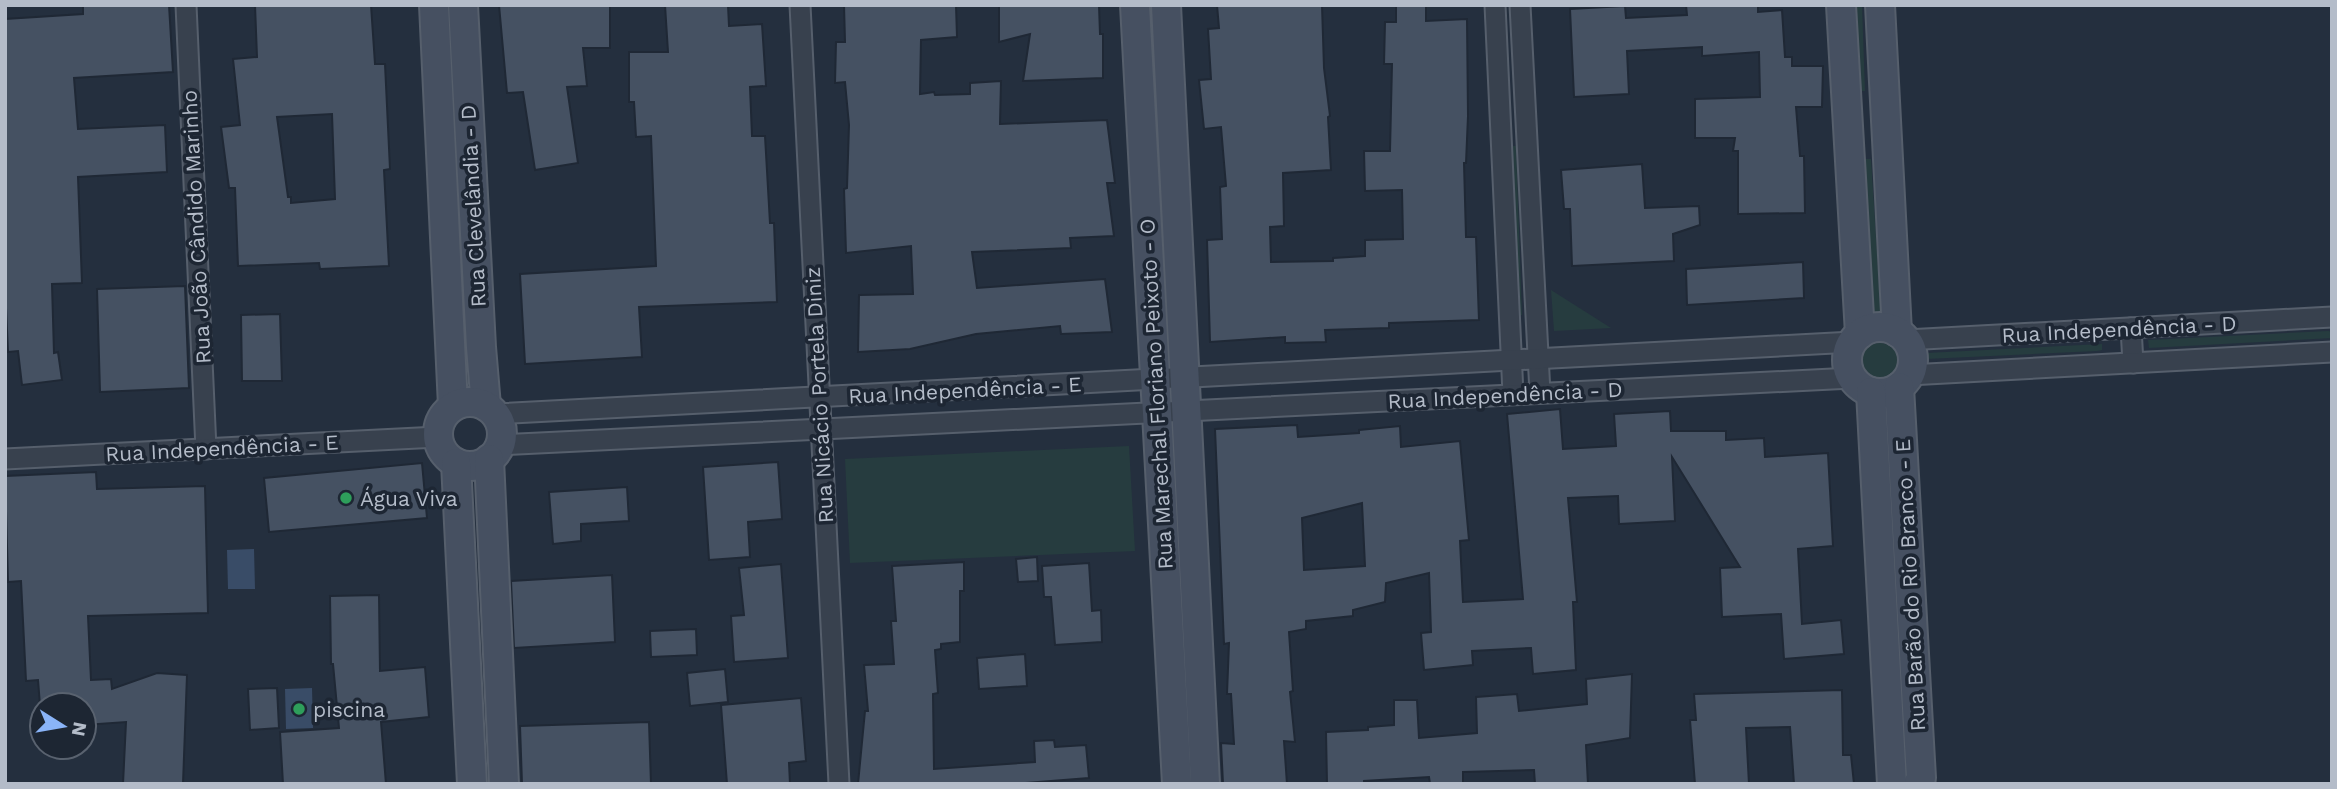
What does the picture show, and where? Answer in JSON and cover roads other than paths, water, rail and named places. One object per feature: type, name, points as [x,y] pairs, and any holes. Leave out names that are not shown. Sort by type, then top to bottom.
[{"type":"street","name":"Rua João Cândido Marinho","points":[[186,5],[206,449]]},
{"type":"street","name":"Rua Clevelândia - D","points":[[433,5],[453,406]]},
{"type":"street","name":"Rua Clevelândia - D","points":[[463,5],[481,347],[491,410]]},
{"type":"street","name":"Rua Nicácio Portela Diniz","points":[[800,5],[839,784]]},
{"type":"street","name":"Rua Marechal Floriano Peixoto - O","points":[[1135,5],[1177,784]]},
{"type":"street","name":"Rua Marechal Floriano Peixoto - O","points":[[1166,5],[1205,784]]},
{"type":"street","points":[[1495,5],[1513,394]]},
{"type":"street","points":[[1520,5],[1540,393]]},
{"type":"street","points":[[1841,5],[1856,338],[1847,364],[1862,385],[1882,393],[1904,381],[1913,357],[1901,336],[1880,5]]},
{"type":"street","points":[[1848,129],[1886,128]]},
{"type":"street","points":[[1501,133],[1526,131]]},
{"type":"street","points":[[1143,143],[1172,142]]},
{"type":"street","name":"Rua Independência - D","points":[[1901,336],[2131,328],[2332,317]]},
{"type":"street","points":[[1856,338],[1874,328],[1882,327],[1901,336]]},
{"type":"street","points":[[2131,328],[2133,363]]},
{"type":"street","name":"Rua Independência - D","points":[[1185,379],[1716,350],[1856,338]]},
{"type":"street","points":[[1716,350],[1718,384]]},
{"type":"street","name":"Rua Independência - D","points":[[1904,381],[2133,363],[2332,352]]},
{"type":"street","points":[[1397,368],[1399,400]]},
{"type":"street","name":"Rua Independência - E","points":[[491,410],[683,404],[1185,379]]},
{"type":"street","name":"Rua Barão do Rio Branco - E","points":[[1904,381],[1910,583],[1921,778],[1919,784]]},
{"type":"street","name":"Rua Independência - D","points":[[1157,413],[1718,384],[1862,385]]},
{"type":"street","name":"Rua Barão do Rio Branco - E","points":[[1862,385],[1880,585],[1892,784]]},
{"type":"street","points":[[495,452],[473,466],[456,463],[443,452],[438,437],[440,422],[453,406],[470,401],[491,410],[502,432],[495,452],[497,624],[504,784]]},
{"type":"street","points":[[683,404],[685,436]]},
{"type":"street","name":"Rua Independência - E","points":[[495,452],[685,436],[1157,413]]},
{"type":"street","name":"Rua Independência - E","points":[[5,459],[438,437]]},
{"type":"street","points":[[456,463],[472,784]]},
{"type":"street","points":[[1880,585],[1910,583]]},
{"type":"street","points":[[464,625],[497,624]]},
{"type":"water","points":[[254,549],[255,589],[228,589],[227,550]]},
{"type":"water","name":"piscina","points":[[312,688],[313,728],[286,729],[285,689]]},
{"type":"place","name":"Água Viva","points":[[346,498]]},
{"type":"place","name":"piscina","points":[[299,709]]}]
